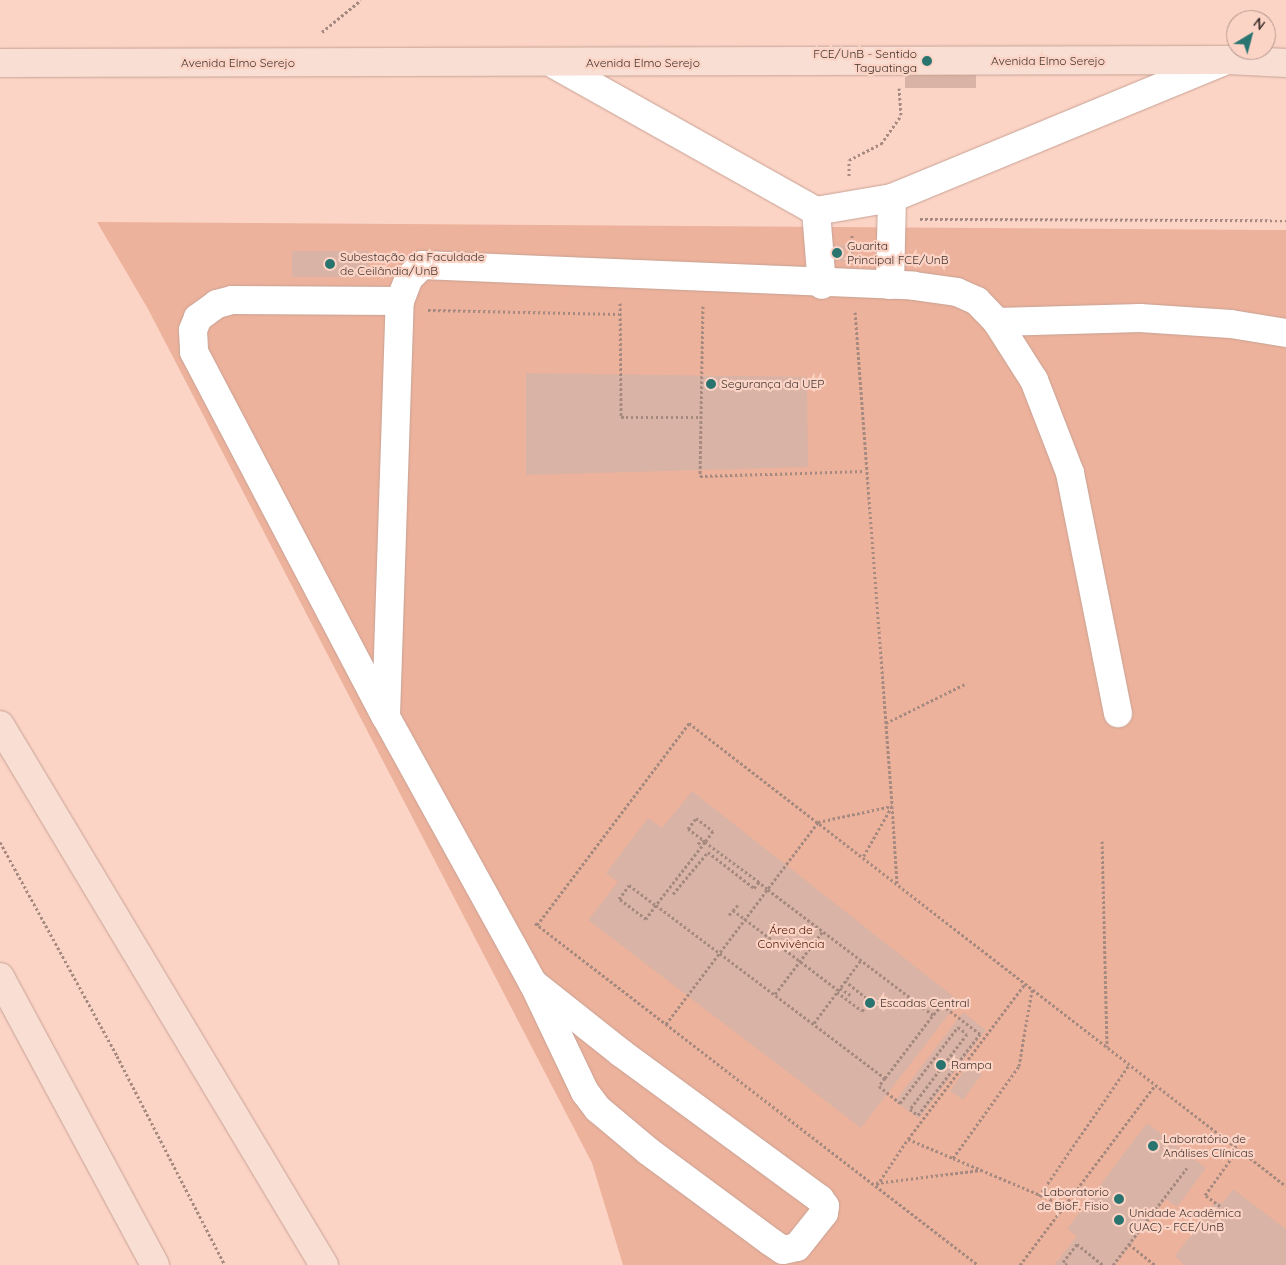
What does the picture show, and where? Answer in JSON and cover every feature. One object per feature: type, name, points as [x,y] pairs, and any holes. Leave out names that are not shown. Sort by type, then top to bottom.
[{"type":"main road","name":"Avenida Elmo Serejo","points":[[0,63],[1227,60],[1286,64]]},
{"type":"main road","points":[[0,75],[38,64]]},
{"type":"main road","points":[[0,725],[324,1265]]},
{"type":"main road","points":[[0,977],[155,1265]]},
{"type":"lane","points":[[552,63],[816,211],[850,207],[892,209],[1227,60]]},
{"type":"lane","points":[[890,285],[892,209]]},
{"type":"lane","points":[[816,211],[822,285]]},
{"type":"lane","points":[[386,717],[411,305],[409,278],[422,265],[822,285],[890,285],[957,292],[977,301],[997,322],[1034,380],[1070,473],[1118,713]]},
{"type":"lane","points":[[411,305],[232,300],[204,312],[196,324],[193,339],[194,352],[386,717],[534,982],[577,1080],[598,1109],[782,1250],[797,1247],[824,1213],[825,1206],[820,1199],[620,1052],[534,982]]},
{"type":"lane","points":[[997,322],[1140,318],[1231,324],[1286,333]]},
{"type":"path","points":[[850,207],[849,160],[881,144],[901,115],[898,82]]},
{"type":"path","points":[[892,209],[1286,220]]},
{"type":"path","points":[[853,285],[864,471],[886,723],[897,884]]},
{"type":"path","points":[[694,302],[703,302],[700,476],[864,471]]},
{"type":"path","points":[[629,303],[619,303],[621,417],[701,417]]},
{"type":"path","points":[[411,305],[619,314]]},
{"type":"path","points":[[886,723],[967,683]]},
{"type":"path","points":[[537,925],[689,723],[1286,1186]]},
{"type":"path","points":[[666,1024],[818,822],[892,806]]},
{"type":"path","points":[[863,857],[892,806]]},
{"type":"path","points":[[885,1078],[720,952],[656,905],[629,885],[619,899],[646,919],[656,905],[704,841],[713,831],[696,818],[688,829],[704,841],[759,882],[934,1015]]},
{"type":"path","points":[[698,844],[704,841]]},
{"type":"path","points":[[1102,841],[1107,1047]]},
{"type":"path","points":[[0,842],[118,1056],[226,1265]]},
{"type":"path","points":[[673,894],[708,852],[754,888],[759,882]]},
{"type":"path","points":[[730,915],[738,905]]},
{"type":"path","points":[[733,910],[839,990],[862,1012],[870,1001],[845,981]]},
{"type":"path","points":[[530,919],[978,1265]]},
{"type":"path","points":[[775,994],[823,931]]},
{"type":"path","points":[[814,1023],[861,960]]},
{"type":"path","points":[[875,1184],[1025,983]]},
{"type":"path","points":[[952,1158],[1018,1066],[1032,989]]},
{"type":"path","points":[[839,990],[852,996]]},
{"type":"path","points":[[942,1004],[980,1034],[918,1115],[910,1108],[967,1034],[958,1027],[900,1103],[879,1086],[885,1078],[942,1004]]},
{"type":"path","points":[[1038,1196],[1129,1064]]},
{"type":"path","points":[[1020,1265],[1155,1085]]},
{"type":"path","points":[[908,1139],[983,1170],[1038,1196],[1066,1206]]},
{"type":"path","points":[[1220,1206],[1205,1195],[1238,1149]]},
{"type":"path","points":[[1113,1265],[1187,1168]]},
{"type":"path","points":[[875,1184],[983,1170]]},
{"type":"path","points":[[875,1184],[887,1192]]},
{"type":"path","points":[[1067,1265],[1063,1262],[1077,1244],[1103,1265]]},
{"type":"path","points":[[1129,1244],[1155,1265]]},
{"type":"green space","name":"Área de Convivência","points":[[97,222],[1286,230],[1286,1265],[623,1265],[592,1163],[148,309]]},
{"type":"building","points":[[905,75],[976,75],[976,88],[905,88]]},
{"type":"building","name":"Guarita Principal FCE/UnB","points":[[829,245],[845,245],[845,261],[829,261]]},
{"type":"building","name":"Subestação da Faculdade de Ceilândia/UnB","points":[[292,251],[369,251],[369,277],[292,277]]},
{"type":"building","points":[[526,373],[807,377],[808,467],[526,475]]},
{"type":"building","points":[[692,791],[959,1001],[861,1128],[588,920],[618,882],[606,873],[648,818],[662,828]]},
{"type":"building","name":"Rampa","points":[[963,1012],[986,1030],[919,1119],[895,1101]]},
{"type":"building","points":[[968,1065],[982,1074],[963,1100],[950,1091]]},
{"type":"building","name":"Unidade Acadêmica (UAC) - FCE/UnB","points":[[1147,1123],[1206,1168],[1177,1207],[1166,1199],[1115,1265],[1054,1265],[1077,1236],[1067,1229]]},
{"type":"building","name":"Unidade Acadêmica (UAC) - FCE/UnB","points":[[1233,1189],[1286,1229],[1286,1265],[1184,1265],[1175,1256],[1217,1201],[1222,1204]]},
{"type":"place","name":"FCE/UnB - Sentido Taguatinga","points":[[927,61]]},
{"type":"place","name":"Guarita Principal FCE/UnB","points":[[837,253]]},
{"type":"place","name":"Subestação da Faculdade de Ceilândia/UnB","points":[[330,264]]},
{"type":"place","name":"Segurança da UEP","points":[[711,384]]},
{"type":"place","name":"Escadas Central","points":[[870,1003]]},
{"type":"place","name":"Rampa","points":[[941,1065]]},
{"type":"place","name":"Laboratório de Análises Clínicas","points":[[1153,1146]]},
{"type":"place","name":"Laboratorio de BioF. Fisio","points":[[1119,1199]]},
{"type":"place","name":"Unidade Acadêmica (UAC) - FCE/UnB","points":[[1119,1220]]}]
